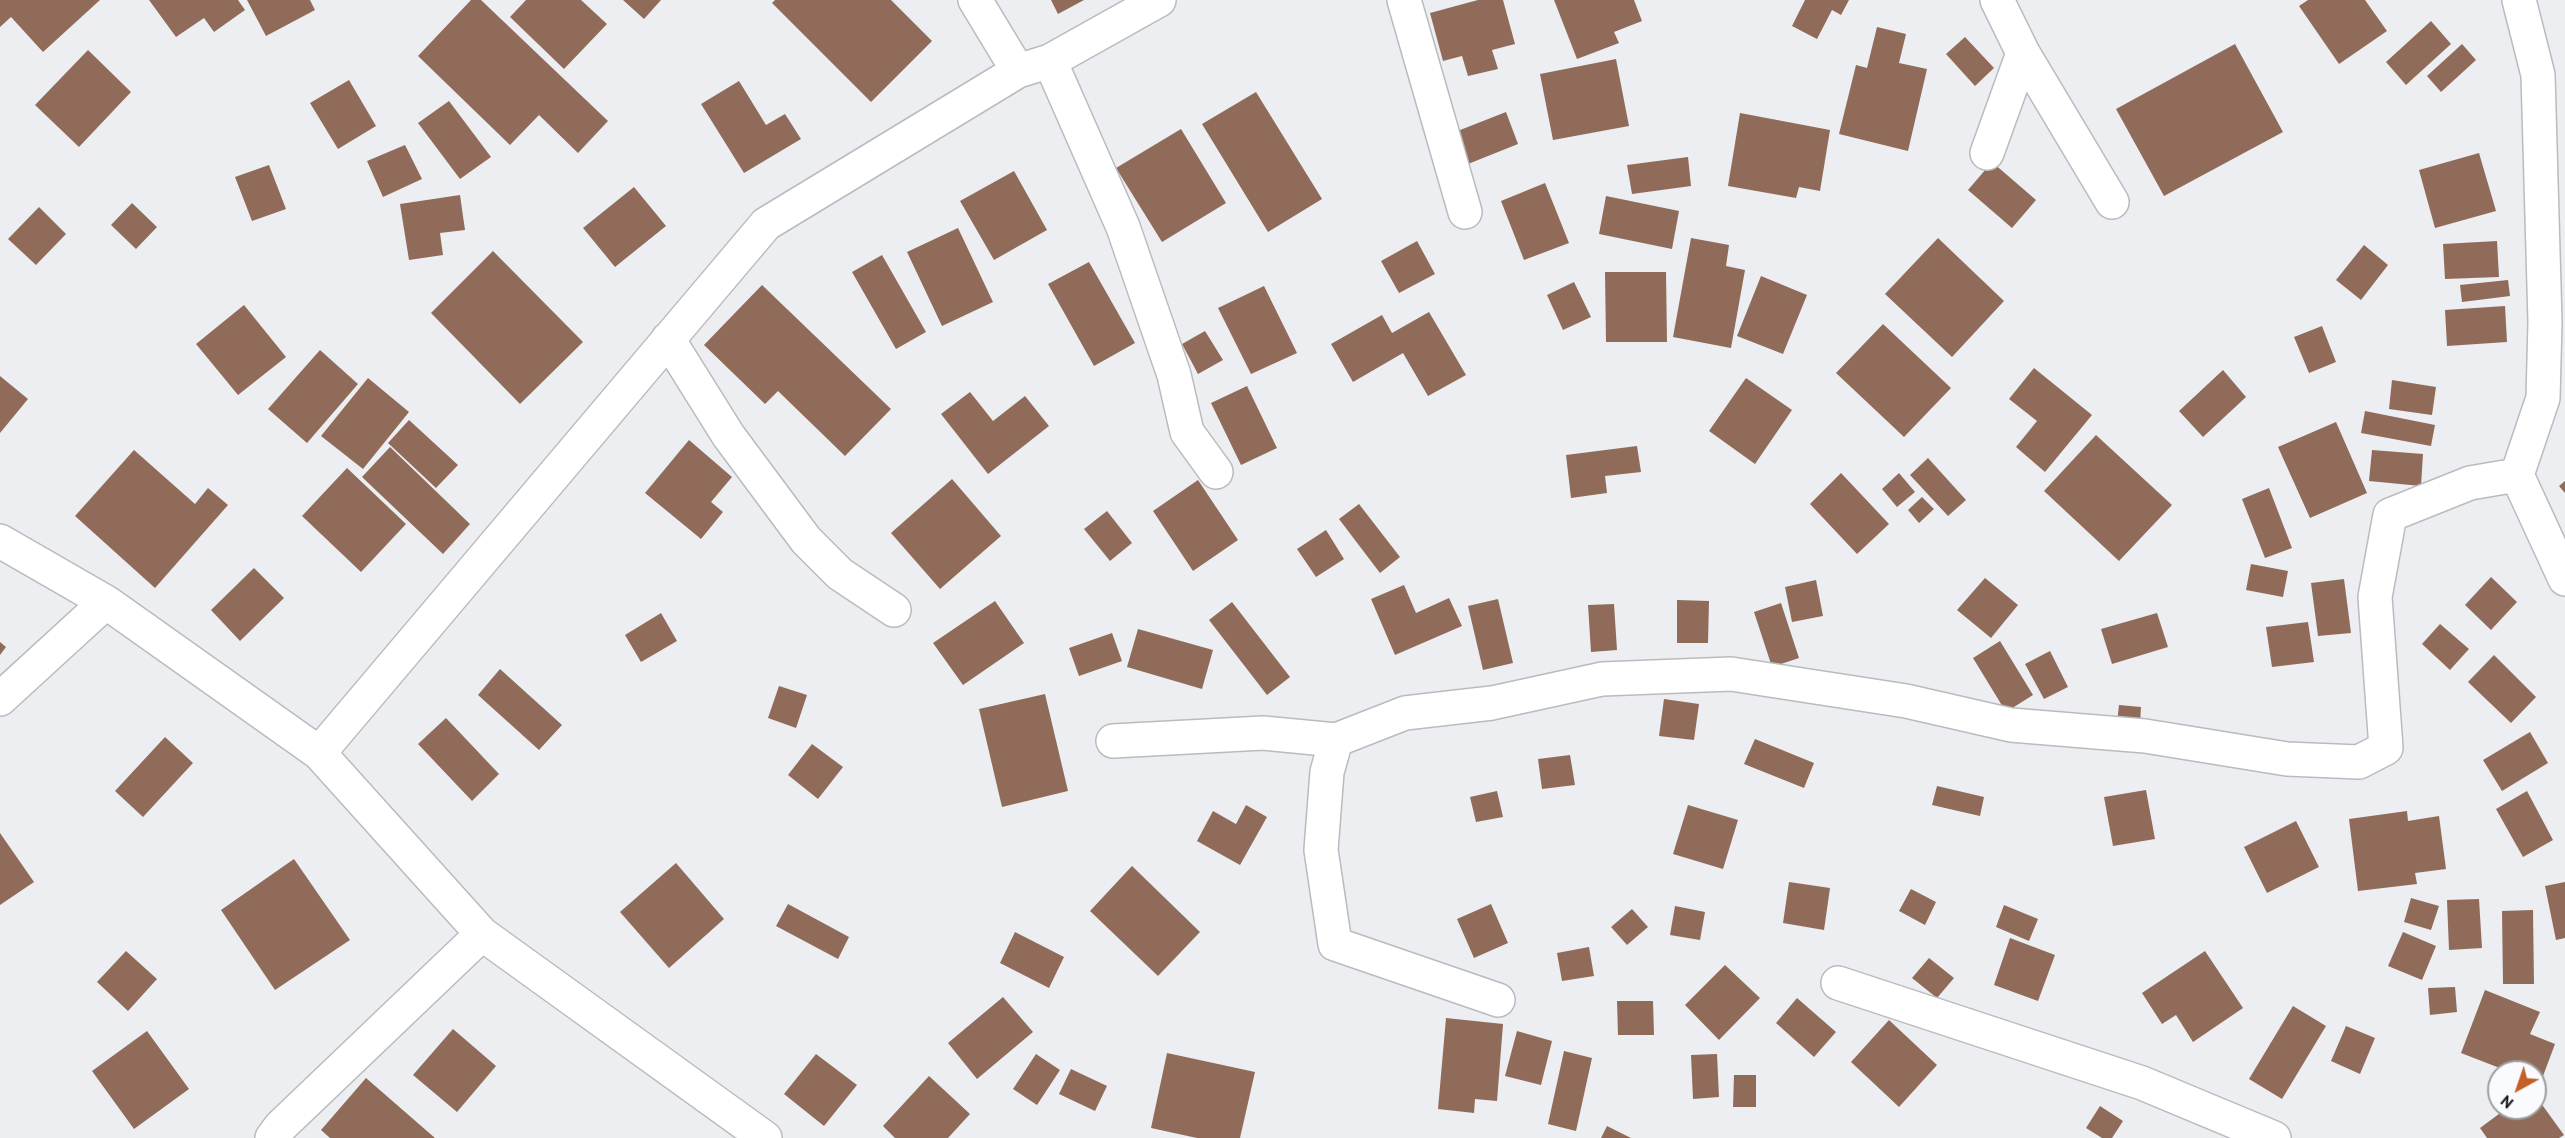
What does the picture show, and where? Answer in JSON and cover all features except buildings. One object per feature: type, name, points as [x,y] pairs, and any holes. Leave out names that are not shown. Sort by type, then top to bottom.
[{"type":"street","points":[[975,0],[1018,70]]},
{"type":"street","points":[[319,753],[766,224],[1018,70],[1050,61],[1159,0]]},
{"type":"street","points":[[1404,0],[1466,212]]},
{"type":"street","points":[[1997,0],[2022,53],[2112,202]]},
{"type":"street","points":[[2519,0],[2538,75],[2545,322],[2543,398],[2517,475],[2565,579]]},
{"type":"street","points":[[1987,153],[2022,53]]},
{"type":"street","points":[[1050,61],[1123,227],[1174,375],[1186,432],[1216,472]]},
{"type":"street","points":[[668,339],[728,435],[806,540],[840,574],[894,610]]},
{"type":"street","points":[[1113,741],[1263,733],[1336,740],[1405,713],[1492,703],[1602,679],[1731,674],[1906,701],[2012,725],[2145,736],[2287,759],[2359,762],[2386,748],[2375,597],[2390,514],[2470,483],[2517,475]]},
{"type":"street","points":[[0,542],[106,602],[319,753],[482,934],[765,1138]]},
{"type":"street","points":[[0,699],[106,602]]},
{"type":"street","points":[[1336,740],[1327,772],[1321,850],[1335,944],[1498,1000]]},
{"type":"street","points":[[272,1138],[482,934]]},
{"type":"street","points":[[1838,983],[2142,1083],[2274,1138]]}]
